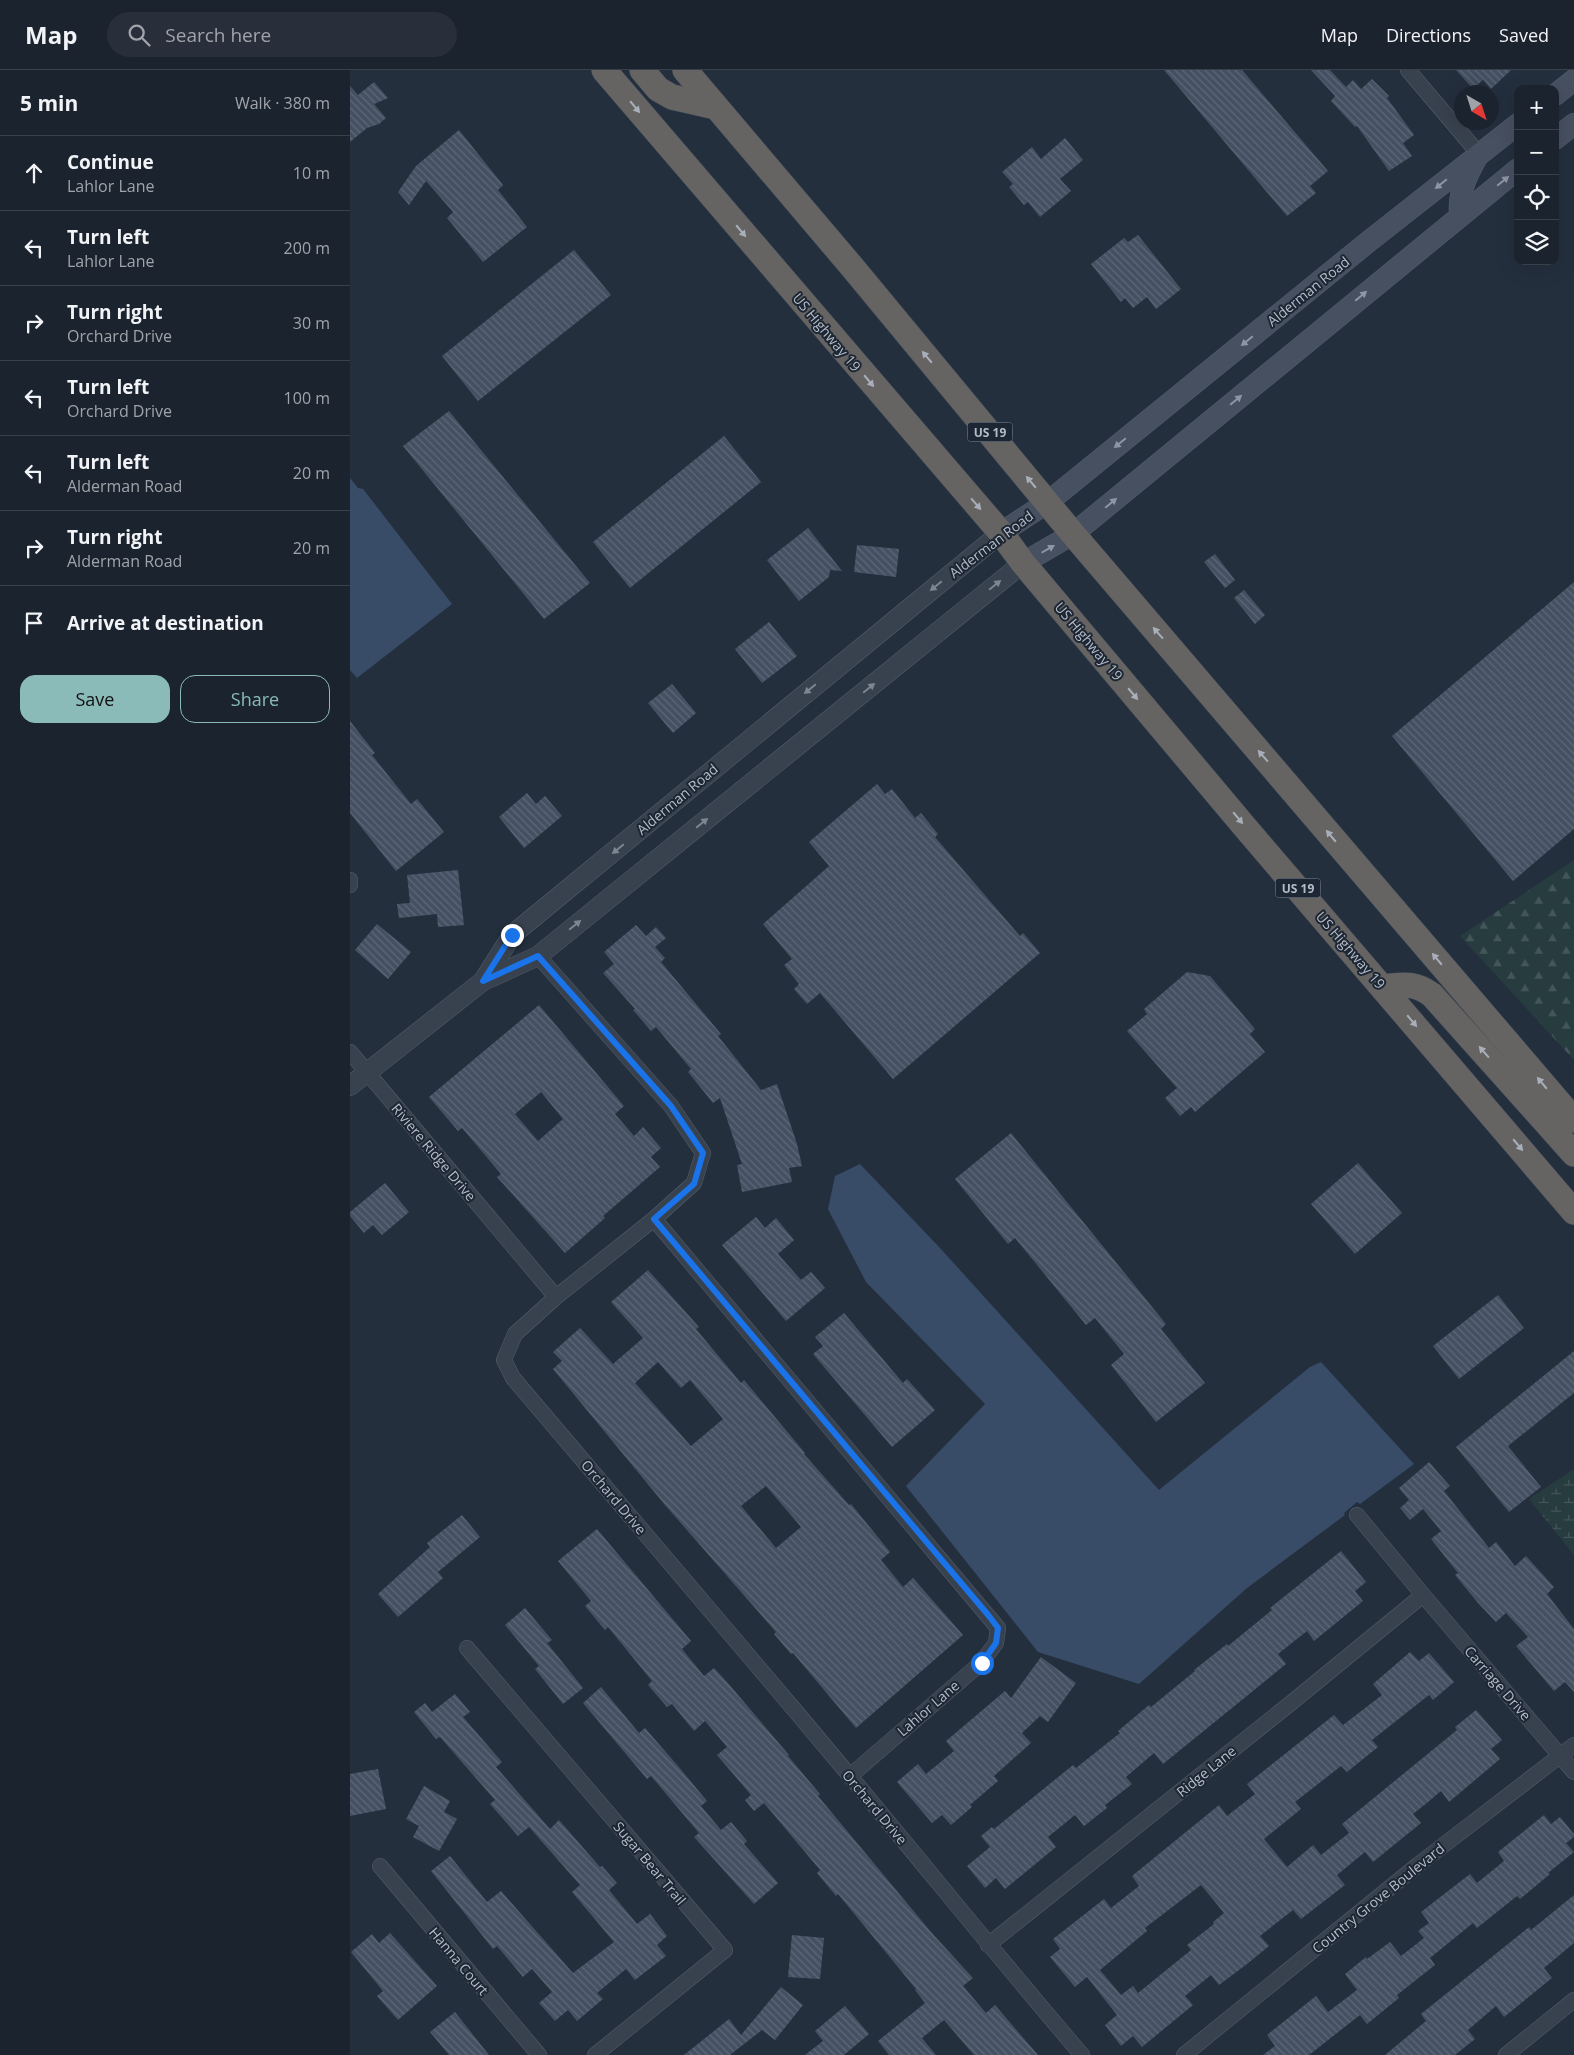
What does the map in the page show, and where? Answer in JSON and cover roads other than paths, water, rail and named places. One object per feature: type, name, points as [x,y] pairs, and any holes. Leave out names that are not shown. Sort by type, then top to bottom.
[{"type":"highway","name":"US Highway 19","points":[[604,70],[1001,533],[1023,563],[1250,833],[1574,1212]]},
{"type":"highway","points":[[642,70],[658,88],[672,97],[716,107]]},
{"type":"highway","name":"US 19","points":[[685,70],[1073,534],[1574,1120]]},
{"type":"highway","points":[[1383,987],[1408,984],[1421,987],[1432,995],[1574,1154]]},
{"type":"main road","points":[[1559,92],[1574,80]]},
{"type":"main road","points":[[1559,136],[1574,124]]},
{"type":"main road","name":"Alderman Road","points":[[1001,533],[1048,502],[1514,127]]},
{"type":"main road","points":[[1460,215],[1459,200],[1468,174],[1479,154]]},
{"type":"main road","name":"Alderman Road","points":[[1023,563],[1073,534],[1514,172]]},
{"type":"street","points":[[1408,70],[1479,154]]},
{"type":"street","name":"Alderman Road","points":[[483,981],[512,935],[1001,533]]},
{"type":"street","name":"Alderman Road","points":[[350,1086],[483,981],[538,956],[1023,563]]},
{"type":"street","points":[[350,880],[350,885]]},
{"type":"street","name":"Orchard Drive","points":[[538,956],[671,1106],[703,1153],[694,1184],[515,1334],[504,1360],[513,1378],[850,1776],[988,1945],[1082,2055]]},
{"type":"street","name":"Riviere Ridge Drive","points":[[350,1052],[556,1298]]},
{"type":"street","name":"Lahlor Lane","points":[[654,1219],[998,1628],[996,1643],[982,1663],[850,1776]]},
{"type":"street","name":"Carriage Drive","points":[[1357,1515],[1422,1595],[1574,1772]]},
{"type":"street","name":"Ridge Lane","points":[[988,1945],[1422,1595]]},
{"type":"street","name":"Sugar Bear Trail","points":[[467,1648],[725,1950],[595,2055]]},
{"type":"street","name":"Country Grove Boulevard","points":[[1184,2055],[1419,1864],[1574,1745]]},
{"type":"street","name":"Hanna Court","points":[[380,1866],[539,2055]]},
{"type":"street","points":[[1506,2055],[1574,2000]]},
{"type":"water","points":[[350,478],[358,488],[363,489],[452,604],[357,678],[350,670]]},
{"type":"water","points":[[860,1164],[940,1248],[1159,1490],[1310,1367],[1321,1362],[1414,1464],[1360,1504],[1357,1502],[1344,1513],[1345,1515],[1247,1588],[1139,1684],[1038,1652],[906,1486],[985,1404],[866,1282],[828,1209],[835,1176]]}]
